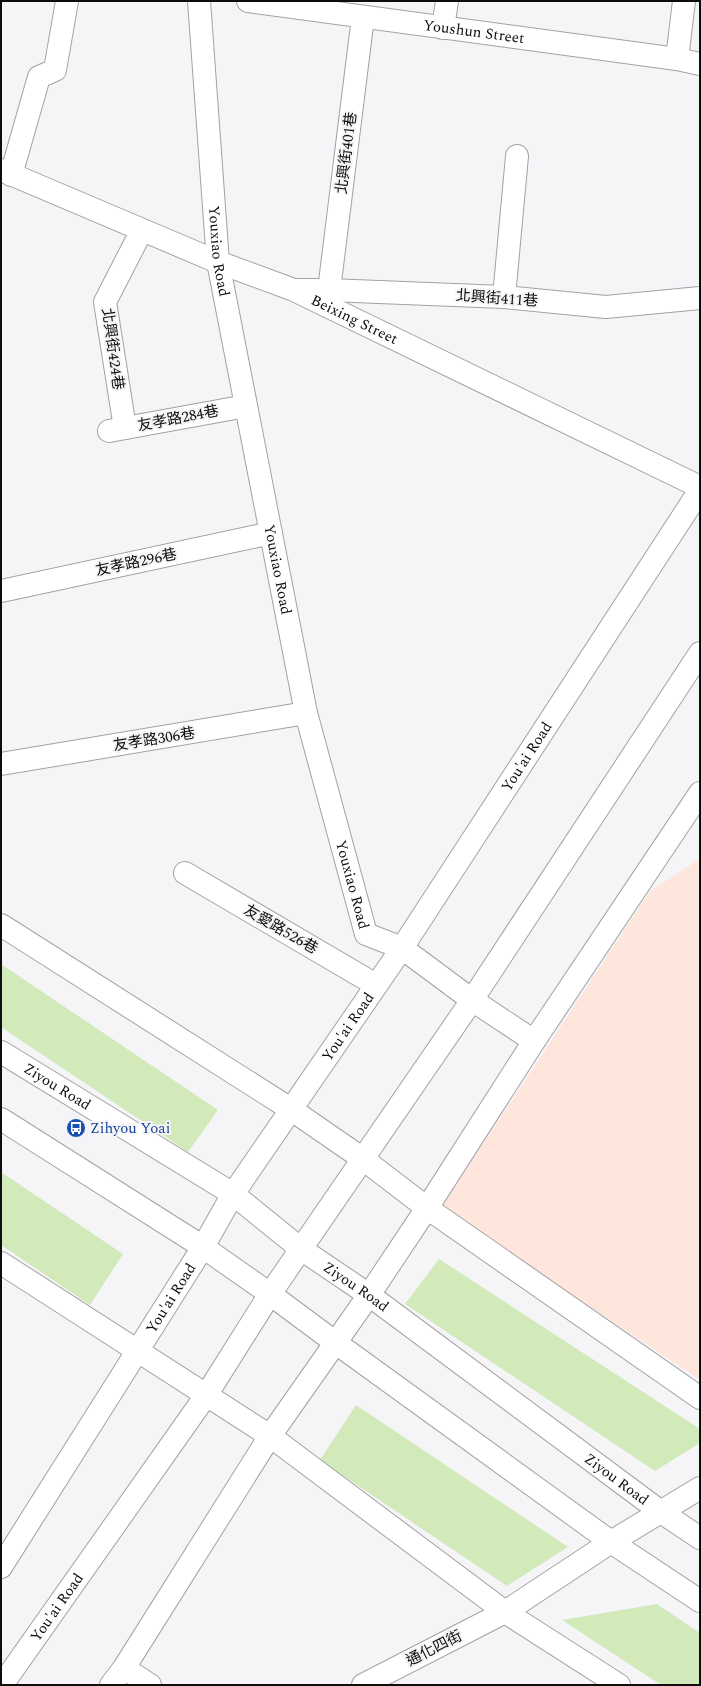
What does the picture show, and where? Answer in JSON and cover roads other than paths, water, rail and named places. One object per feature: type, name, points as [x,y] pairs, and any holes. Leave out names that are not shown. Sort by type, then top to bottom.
[{"type":"street","points":[[6,173],[39,77],[55,70],[66,1]]},
{"type":"street","name":"Youxiao Road","points":[[199,1],[218,262],[306,713],[366,934],[402,948],[472,1000],[534,1041]]},
{"type":"street","name":"Youshun Street","points":[[248,1],[700,64]]},
{"type":"street","points":[[443,28],[447,1]]},
{"type":"street","points":[[677,60],[684,1]]},
{"type":"street","name":"北興街401巷","points":[[329,290],[363,17]]},
{"type":"street","points":[[504,297],[517,156]]},
{"type":"street","name":"Beixing Street","points":[[6,173],[218,262],[294,290],[700,488]]},
{"type":"street","name":"北興街424巷","points":[[117,430],[105,302],[142,230]]},
{"type":"street","name":"北興街411巷","points":[[294,290],[504,297],[606,307],[700,298]]},
{"type":"street","name":"友孝路284巷","points":[[117,430],[246,406]]},
{"type":"street","name":"You'ai Road","points":[[1,1567],[139,1351],[203,1247],[233,1194],[402,948],[700,488]]},
{"type":"street","name":"友孝路296巷","points":[[2,588],[271,533]]},
{"type":"street","name":"You'ai Road","points":[[4,1677],[207,1394],[270,1294],[472,1000],[700,653]]},
{"type":"street","name":"友孝路306巷","points":[[1,764],[306,713]]},
{"type":"street","points":[[150,1685],[118,1677],[270,1436],[369,1295],[427,1208],[534,1041],[700,793]]},
{"type":"street","name":"友愛路526巷","points":[[185,873],[376,984]]},
{"type":"street","points":[[1,925],[292,1110],[363,1159],[427,1208],[700,1398]]},
{"type":"street","name":"Ziyou Road","points":[[1,1052],[233,1194],[301,1249],[369,1295],[661,1512],[700,1538]]},
{"type":"street","points":[[1,1119],[203,1247],[611,1542],[700,1601]]},
{"type":"street","points":[[1,1263],[207,1394],[270,1436],[505,1612],[619,1685]]},
{"type":"street","name":"通化四街","points":[[364,1685],[505,1612],[611,1542],[700,1488]]},
{"type":"place","name":"Zihyou Yoai","points":[[76,1128]]}]
